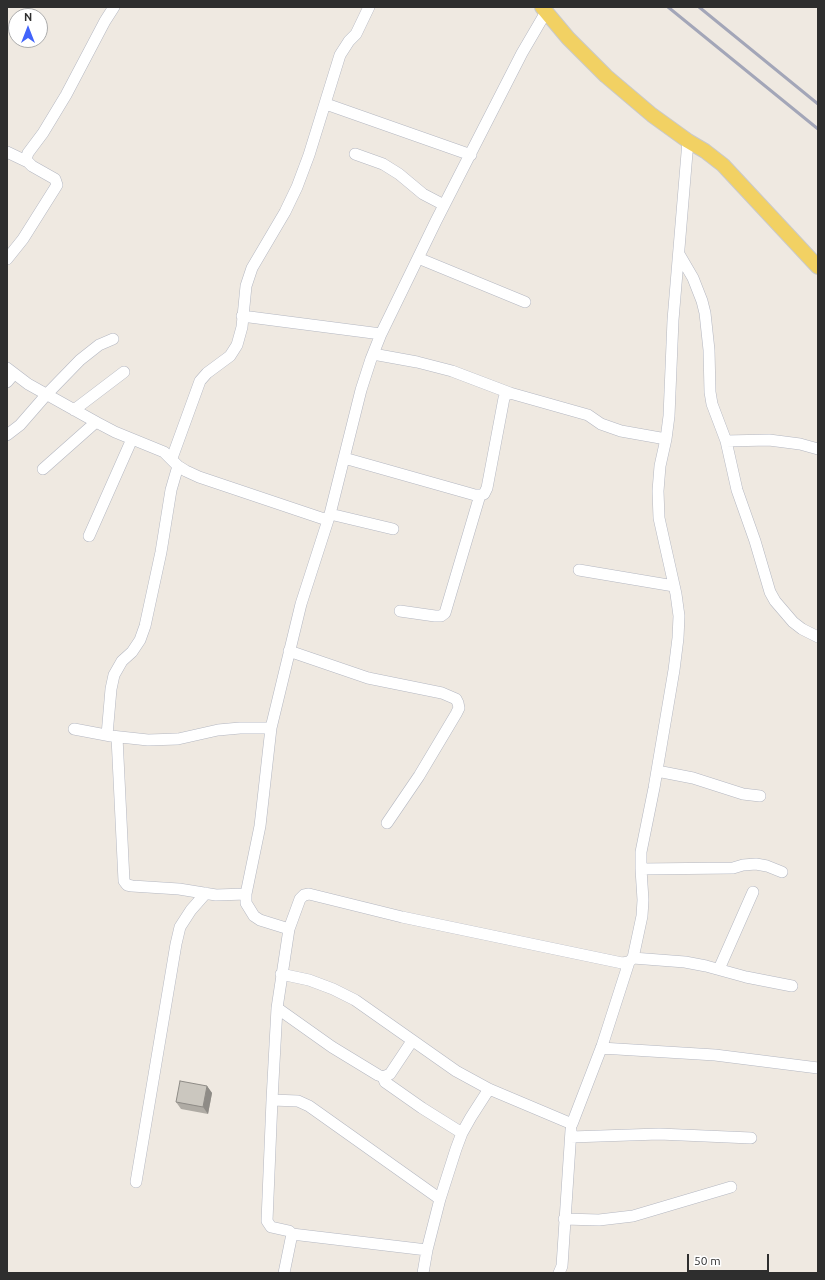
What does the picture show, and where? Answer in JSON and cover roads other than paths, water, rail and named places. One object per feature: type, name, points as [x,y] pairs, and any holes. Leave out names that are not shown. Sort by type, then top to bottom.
[{"type":"main road","points":[[544,9],[568,38],[606,76],[652,115],[723,165],[818,267]]},
{"type":"street","points":[[28,162],[26,159],[28,154],[66,96],[105,21],[114,7]]},
{"type":"street","points":[[246,894],[216,895],[179,889],[132,886],[127,885],[124,881],[112,736],[111,689],[114,675],[122,661],[132,652],[140,640],[145,626],[161,552],[175,462],[200,381],[207,373],[230,356],[237,345],[242,327],[246,286],[252,268],[285,212],[297,187],[326,104],[340,55],[349,41],[356,34],[370,7]]},
{"type":"street","points":[[289,929],[260,920],[254,916],[246,904],[246,894],[260,826],[271,728],[301,604],[328,517],[361,390],[381,334],[444,205],[471,155],[544,9]]},
{"type":"street","points":[[326,104],[471,155]]},
{"type":"street","points":[[559,1273],[562,1266],[564,1219],[572,1124],[601,1048],[631,960],[642,916],[643,900],[641,869],[643,838],[657,771],[678,638],[679,616],[659,518],[658,491],[660,466],[666,439],[688,141]]},
{"type":"street","points":[[7,152],[28,162],[32,166],[55,179],[57,185],[23,239],[7,259]]},
{"type":"street","points":[[355,154],[383,164],[399,174],[423,194],[444,205]]},
{"type":"street","points":[[679,254],[693,278],[702,301],[705,313],[709,350],[710,392],[712,404],[726,441],[736,490],[756,541],[770,592],[775,601],[793,622],[802,629],[818,637]]},
{"type":"street","points":[[418,258],[525,302]]},
{"type":"street","points":[[242,316],[381,334]]},
{"type":"street","points":[[7,435],[20,425],[80,360],[99,345],[113,339]]},
{"type":"street","points":[[373,354],[417,362],[452,371],[510,393],[588,415],[610,428],[666,439]]},
{"type":"street","points":[[74,410],[124,372]]},
{"type":"street","points":[[9,374],[96,422],[164,452],[175,462],[199,477],[328,517],[393,529]]},
{"type":"street","points":[[400,611],[435,616],[441,616],[445,613],[480,496],[484,494],[487,488],[504,398],[510,393]]},
{"type":"street","points":[[43,470],[96,422]]},
{"type":"street","points":[[89,536],[132,439]]},
{"type":"street","points":[[726,441],[769,440],[800,444],[818,449]]},
{"type":"street","points":[[344,458],[480,496]]},
{"type":"street","points":[[579,570],[674,586]]},
{"type":"street","points":[[290,651],[368,678],[422,690],[442,692],[456,699],[459,708],[456,714],[419,776],[387,823]]},
{"type":"street","points":[[74,729],[112,736],[148,740],[178,739],[218,730],[271,728]]},
{"type":"street","points":[[657,771],[693,778],[743,794],[760,796]]},
{"type":"street","points":[[641,869],[733,868],[743,865],[756,864],[767,866],[782,872]]},
{"type":"street","points":[[719,969],[753,892]]},
{"type":"street","points":[[136,1182],[180,927],[190,910],[206,893]]},
{"type":"street","points":[[427,1250],[292,1234],[289,1231],[271,1227],[267,1221],[277,1008],[289,929],[300,899],[304,895],[309,894],[402,917],[622,962],[631,960],[686,962],[719,969],[746,977],[792,986]]},
{"type":"street","points":[[281,974],[309,980],[333,988],[355,1000],[456,1071],[489,1089],[572,1124]]},
{"type":"street","points":[[277,1008],[357,1063],[383,1077],[385,1082],[422,1108],[462,1133]]},
{"type":"street","points":[[383,1077],[390,1074],[412,1040]]},
{"type":"street","points":[[601,1048],[715,1055],[818,1068]]},
{"type":"street","points":[[424,1273],[427,1250],[440,1199],[462,1133],[489,1089]]},
{"type":"street","points":[[272,1100],[298,1101],[309,1106],[440,1199]]},
{"type":"street","points":[[571,1137],[660,1134],[751,1138]]},
{"type":"street","points":[[564,1219],[599,1220],[633,1216],[731,1187]]},
{"type":"street","points":[[284,1273],[292,1234]]},
{"type":"railway","points":[[668,7],[818,129]]},
{"type":"railway","points":[[699,7],[818,104]]}]
